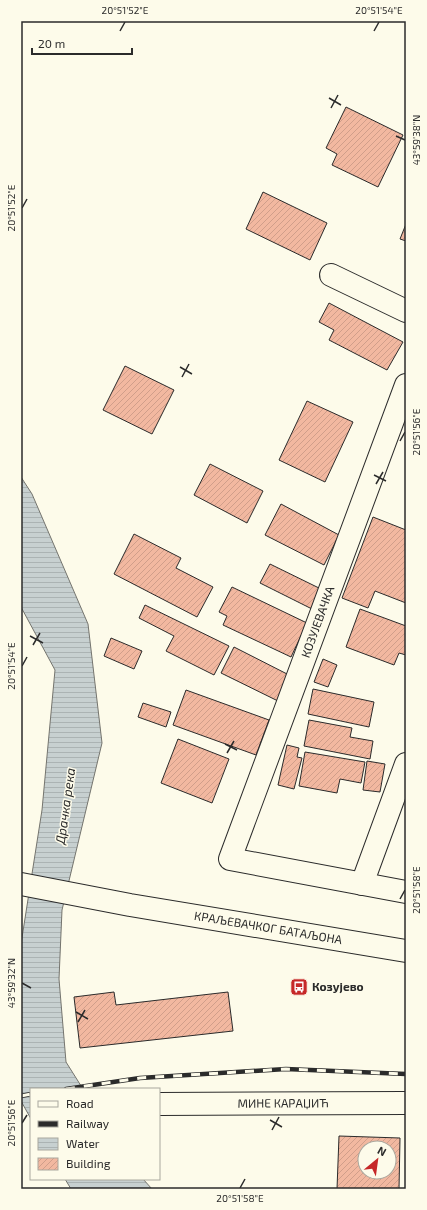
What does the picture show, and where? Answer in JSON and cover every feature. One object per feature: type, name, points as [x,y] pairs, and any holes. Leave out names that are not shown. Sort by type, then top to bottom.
[{"type":"street","points":[[331,275],[406,311]]},
{"type":"street","name":"КОЗУЈЕВАЧКА","points":[[362,884],[230,859],[406,385]]},
{"type":"street","points":[[406,764],[362,884],[406,892]]},
{"type":"street","name":"КРАЉЕВАЧКОГ БАТАЉОНА","points":[[21,884],[130,905],[406,951]]},
{"type":"street","name":"МИНЕ КАРАЏИЋ","points":[[160,1104],[406,1104]]},
{"type":"water","name":"Драчка река","points":[[21,477],[32,494],[88,624],[102,743],[62,910],[59,979],[66,1062],[82,1088],[30,1088],[30,1117],[21,1101],[21,944],[42,810],[55,670],[21,607]]},
{"type":"water","points":[[66,1180],[144,1180],[152,1189],[71,1189]]},
{"type":"building","points":[[346,107],[403,135],[378,187],[332,165],[337,154],[326,148]]},
{"type":"building","points":[[263,192],[327,223],[310,260],[246,229]]},
{"type":"building","points":[[406,224],[406,241],[400,239]]},
{"type":"building","points":[[329,303],[403,342],[387,370],[329,340],[334,330],[319,322]]},
{"type":"building","points":[[125,366],[174,390],[152,434],[103,410]]},
{"type":"building","points":[[307,401],[353,422],[325,482],[279,460]]},
{"type":"building","points":[[210,464],[263,491],[247,523],[194,495]]},
{"type":"building","points":[[281,504],[339,535],[324,565],[265,535]]},
{"type":"building","points":[[373,517],[406,530],[406,603],[375,591],[368,608],[342,598]]},
{"type":"building","points":[[134,534],[181,558],[176,568],[213,587],[197,617],[114,574]]},
{"type":"building","points":[[270,564],[321,589],[312,609],[260,583]]},
{"type":"building","points":[[232,587],[307,623],[291,657],[223,625],[227,616],[219,612]]},
{"type":"building","points":[[145,605],[229,646],[214,675],[166,651],[174,636],[139,618]]},
{"type":"building","points":[[360,609],[406,626],[406,655],[399,653],[394,665],[346,647]]},
{"type":"building","points":[[111,638],[142,651],[134,669],[104,656]]},
{"type":"building","points":[[234,647],[291,676],[278,701],[221,673]]},
{"type":"building","points":[[323,659],[337,665],[328,687],[314,682]]},
{"type":"building","points":[[313,689],[374,702],[369,727],[308,714]]},
{"type":"building","points":[[186,690],[269,720],[256,755],[173,725]]},
{"type":"building","points":[[143,703],[171,712],[166,727],[138,717]]},
{"type":"building","points":[[309,720],[352,728],[350,737],[373,741],[370,759],[304,746]]},
{"type":"building","points":[[178,739],[229,759],[212,803],[161,783]]},
{"type":"building","points":[[287,745],[299,748],[297,757],[302,758],[294,789],[278,785]]},
{"type":"building","points":[[305,752],[365,762],[361,783],[340,779],[337,793],[299,786]]},
{"type":"building","points":[[367,761],[385,764],[380,792],[363,790]]},
{"type":"building","points":[[114,992],[116,1005],[228,992],[233,1031],[80,1048],[74,997]]},
{"type":"building","points":[[339,1136],[400,1138],[399,1189],[337,1189]]},
{"type":"railway","points":[[73,1088],[140,1078],[286,1069],[406,1074]]},
{"type":"railway","points":[[21,1096],[30,1094]]},
{"type":"place","name":"Козујево","points":[[299,987]]}]
